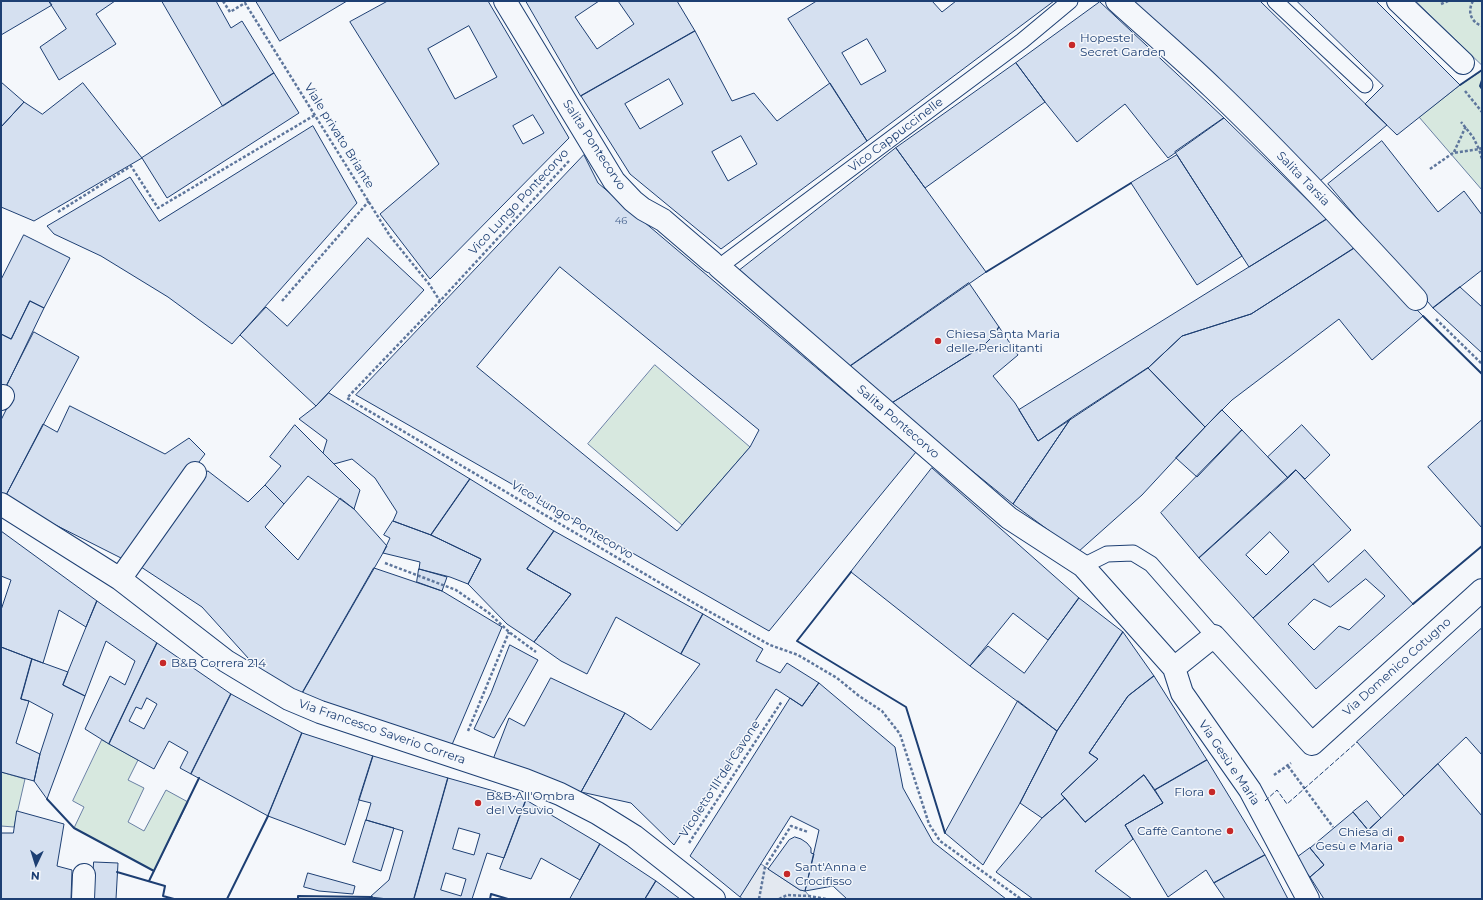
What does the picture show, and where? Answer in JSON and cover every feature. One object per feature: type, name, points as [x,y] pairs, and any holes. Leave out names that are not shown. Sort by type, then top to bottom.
[{"type":"street","name":"Salita Pontecorvo","points":[[505,1],[614,181],[623,192],[643,209],[663,220],[1009,518],[1084,566],[1174,668]]},
{"type":"street","name":"Salita Tarsia","points":[[1117,1],[1213,88],[1268,142],[1335,210],[1416,299]]},
{"type":"street","points":[[1398,1],[1463,63]]},
{"type":"street","points":[[120,579],[195,473]]},
{"type":"street","name":"Via Francesco Saverio Correra","points":[[1,504],[120,579],[226,661],[289,699],[320,712],[525,780],[560,794],[597,813],[634,836],[714,899]]},
{"type":"street","name":"Via Domenico Cotugno","points":[[1214,636],[1312,744],[1482,590]]},
{"type":"street","points":[[1174,668],[1214,636]]},
{"type":"street","name":"Via Gesù e Maria","points":[[1174,668],[1182,693],[1250,790],[1308,899]]},
{"type":"street","points":[[83,899],[84,876]]},
{"type":"lane","name":"Vico Cappuccinelle","points":[[716,265],[1016,46],[1070,1]]},
{"type":"lane","points":[[1275,1],[1365,85]]},
{"type":"lane","points":[[1084,566],[1107,554],[1133,553],[1151,564],[1214,636]]},
{"type":"path","name":"Viale privato Briante","points":[[223,1],[230,12],[245,3],[390,236],[429,284],[440,301]]},
{"type":"path","points":[[1473,1],[1470,16],[1477,24],[1482,26]]},
{"type":"path","points":[[58,212],[131,166],[158,208],[315,115]]},
{"type":"path","points":[[1461,122],[1466,126],[1480,148],[1482,159]]},
{"type":"path","points":[[1453,153],[1466,126]]},
{"type":"path","name":"Vico Lungo Pontecorvo","points":[[589,140],[440,301],[347,398],[699,606],[770,645],[798,655],[837,678],[859,696],[882,711],[900,734],[929,824],[940,841],[1021,899]]},
{"type":"path","points":[[1430,169],[1453,153],[1480,148]]},
{"type":"path","points":[[282,300],[369,201]]},
{"type":"path","points":[[1416,299],[1482,364]]},
{"type":"path","points":[[385,563],[456,590],[489,613],[509,632],[536,652]]},
{"type":"path","points":[[474,735],[467,732],[509,632]]},
{"type":"path","name":"Vicoletto III del Cavone","points":[[674,866],[782,701]]},
{"type":"path","points":[[1288,766],[1333,828]]},
{"type":"path","points":[[759,899],[764,867],[792,826],[808,832]]},
{"type":"path","points":[[780,899],[788,895],[809,896],[826,899]]},
{"type":"shaded area","points":[[1416,1],[1482,1],[1482,65]]},
{"type":"shaded area","points":[[1482,71],[1482,190],[1419,117],[1460,85]]},
{"type":"shaded area","points":[[655,365],[750,447],[682,525],[588,444]]},
{"type":"shaded area","points":[[102,740],[138,760],[128,780],[144,788],[128,822],[144,831],[166,790],[188,802],[154,871],[74,828],[84,807],[73,801]]},
{"type":"shaded area","points":[[1,772],[25,779],[14,827],[1,826]]},
{"type":"shaded area","points":[[761,864],[800,890],[805,891],[812,899],[743,899],[740,897]]},
{"type":"building","points":[[49,1],[52,5],[1,35],[1,2]]},
{"type":"building","points":[[49,1],[115,1],[96,14],[116,44],[59,80],[40,47],[66,29]]},
{"type":"building","points":[[162,1],[216,1],[231,28],[242,21],[274,73],[223,106]]},
{"type":"building","points":[[256,1],[347,1],[280,41]]},
{"type":"building","points":[[388,1],[488,1],[569,138],[430,279],[380,214],[439,164],[350,22]],"holes":[[[469,26],[497,77],[455,99],[428,49]],[[533,115],[544,133],[523,144],[513,126]]]},
{"type":"building","points":[[526,1],[599,1],[575,17],[597,49],[634,24],[618,1],[677,1],[695,31],[581,96]]},
{"type":"building","points":[[817,1],[932,1],[942,12],[956,1],[1054,1],[867,141],[788,19]],"holes":[[[867,39],[886,71],[861,85],[842,53]]]},
{"type":"building","points":[[1134,1],[1260,1],[1387,125],[1320,181]]},
{"type":"building","points":[[1297,1],[1376,1],[1460,85],[1397,135],[1365,104],[1383,86]]},
{"type":"building","points":[[1100,2],[1224,118],[1168,158],[1125,104],[1077,142],[1016,63]]},
{"type":"building","points":[[695,31],[732,101],[754,93],[777,121],[830,83],[867,141],[721,249],[630,174],[581,96]],"holes":[[[669,79],[683,104],[640,129],[625,104]],[[741,136],[757,164],[728,181],[712,152]]]},
{"type":"building","points":[[1016,63],[1045,102],[925,188],[896,148]]},
{"type":"building","points":[[274,73],[299,113],[167,198],[142,158]]},
{"type":"building","points":[[1,82],[24,102],[1,127]]},
{"type":"building","points":[[83,83],[142,158],[34,221],[1,207],[1,127],[24,102],[42,114]]},
{"type":"building","points":[[1224,118],[1327,219],[1249,267],[1175,152]]},
{"type":"building","points":[[313,126],[357,203],[232,344],[168,297],[101,256],[54,234],[47,226],[130,177],[159,221]]},
{"type":"building","points":[[1382,141],[1438,212],[1464,191],[1482,215],[1482,270],[1433,308],[1328,184]]},
{"type":"building","points":[[896,148],[986,272],[846,369],[740,270]]},
{"type":"building","points":[[584,155],[598,183],[916,452],[769,631],[356,395]],"holes":[[[560,267],[759,430],[750,447],[677,531],[477,367]]]},
{"type":"building","points":[[1177,155],[1242,256],[1197,285],[1131,183]]},
{"type":"building","points":[[1327,219],[1356,247],[1251,314],[1182,336],[1148,368],[1038,441],[1019,410]]},
{"type":"building","points":[[24,235],[70,258],[44,308],[30,301],[11,339],[1,334],[1,280]]},
{"type":"building","points":[[368,238],[424,290],[316,406],[240,335],[266,307],[287,326]]},
{"type":"building","points":[[1356,247],[1423,316],[1372,360],[1339,319],[1232,400],[1205,427],[1148,368],[1182,336],[1251,314]]},
{"type":"building","name":"Chiesa Santa Maria delle Periclitanti","points":[[969,283],[999,327],[994,335],[983,346],[890,404],[846,369]]},
{"type":"building","points":[[1460,287],[1482,307],[1482,353],[1433,308]]},
{"type":"building","points":[[30,301],[44,308],[5,389],[1,387],[1,334],[11,339]]},
{"type":"building","points":[[999,327],[1018,355],[993,376],[1015,403],[1038,441],[1071,418],[1013,504],[890,404],[983,346],[994,335]]},
{"type":"building","points":[[34,332],[79,357],[4,499],[1,497],[1,420],[14,394],[5,389]]},
{"type":"building","points":[[1148,368],[1205,427],[1142,495],[1078,552],[1013,504],[1071,418]]},
{"type":"building","points":[[329,393],[470,479],[431,535],[393,521],[397,512],[375,478],[352,459],[334,464],[323,453],[327,440],[299,419],[316,406]]},
{"type":"building","points":[[70,406],[165,454],[189,438],[205,454],[125,560],[4,499],[43,424],[57,432]]},
{"type":"building","points":[[1222,410],[1242,430],[1197,477],[1176,458]]},
{"type":"building","points":[[1482,420],[1482,528],[1428,467]]},
{"type":"building","points":[[295,425],[360,490],[354,509],[308,476],[284,504],[265,485],[281,466],[270,457]]},
{"type":"building","points":[[1302,425],[1330,455],[1305,479],[1296,470],[1288,478],[1268,457]]},
{"type":"building","points":[[1242,430],[1288,478],[1199,558],[1161,513]]},
{"type":"building","points":[[932,468],[1079,598],[1048,640],[1013,613],[970,666],[851,572]]},
{"type":"building","points":[[1296,470],[1351,530],[1253,618],[1199,558]],"holes":[[[1270,532],[1289,552],[1266,575],[1246,555]]]},
{"type":"building","points":[[208,471],[248,502],[265,485],[284,504],[265,527],[298,560],[340,498],[354,509],[387,546],[300,697],[258,669],[202,607],[138,565]]},
{"type":"building","points":[[470,479],[554,531],[527,569],[571,594],[534,642],[507,624],[468,584],[481,559],[431,535]]},
{"type":"building","points":[[393,521],[431,535],[481,559],[468,584],[450,577],[419,569],[420,562],[383,553],[390,538],[384,535]]},
{"type":"building","points":[[1,531],[97,601],[86,627],[59,610],[43,663],[1,647],[1,610],[11,580],[1,576]]},
{"type":"building","points":[[554,531],[703,614],[681,654],[616,617],[587,674],[561,661],[534,642],[571,594],[527,569]]},
{"type":"building","points":[[1365,550],[1413,604],[1316,689],[1253,618],[1313,564],[1328,582]],"holes":[[[1366,579],[1385,596],[1349,630],[1339,626],[1314,650],[1288,624],[1314,599],[1330,607]]]},
{"type":"building","points":[[374,568],[442,591],[502,627],[451,747],[300,697]]},
{"type":"building","points":[[419,569],[447,577],[442,591],[417,582]]},
{"type":"building","points":[[1079,598],[1123,632],[1057,731],[970,666],[988,646],[1024,673]]},
{"type":"building","points":[[97,601],[157,643],[109,744],[85,729],[110,676],[125,685],[135,661],[106,641],[85,696],[63,685]]},
{"type":"building","points":[[703,614],[763,649],[756,661],[780,673],[787,663],[819,683],[802,706],[776,689],[674,845],[631,803],[581,792],[625,713],[651,730],[700,664],[681,654]]},
{"type":"building","points":[[1482,628],[1482,755],[1466,737],[1404,796],[1357,742]]},
{"type":"building","points":[[1123,632],[1154,676],[1128,696],[1089,753],[1098,759],[1061,794],[1065,798],[1042,818],[1020,803],[1057,731]]},
{"type":"building","points":[[157,643],[231,694],[191,774],[180,768],[188,752],[169,741],[154,769],[109,744]],"holes":[[[147,698],[157,704],[144,729],[129,721],[136,707],[141,709]]]},
{"type":"building","points":[[510,645],[538,660],[494,738],[474,729],[491,693]]},
{"type":"building","points":[[1,647],[32,659],[21,699],[29,701],[16,743],[40,754],[34,781],[1,772]]},
{"type":"building","points":[[32,659],[68,672],[63,685],[85,696],[47,799],[34,781],[40,754],[53,714],[29,701],[21,699]]},
{"type":"building","points":[[1154,676],[1207,760],[1155,790],[1144,775],[1085,822],[1061,794],[1098,759],[1089,753],[1128,696]]},
{"type":"building","points":[[551,678],[625,713],[581,792],[492,762],[509,718],[524,726]]},
{"type":"building","points":[[819,683],[895,747],[903,788],[933,842],[1006,899],[847,899],[833,886],[805,891],[819,830],[791,816],[740,897],[690,856],[790,698],[802,706]]},
{"type":"building","points":[[231,694],[302,733],[268,816],[191,774]]},
{"type":"building","points":[[1018,701],[1057,731],[1020,803],[983,865],[945,833]]},
{"type":"building","points":[[302,733],[373,756],[345,845],[268,816]]},
{"type":"building","points":[[373,756],[448,778],[414,899],[370,897],[389,880],[403,831],[366,820],[371,803],[359,800]]},
{"type":"building","points":[[1207,760],[1265,855],[1214,883],[1206,870],[1168,897],[1125,825],[1163,803],[1155,790]]},
{"type":"building","name":"Chiesa di Gesù e Maria","points":[[1438,764],[1482,816],[1482,899],[1324,899],[1310,877],[1324,865],[1310,848],[1353,812],[1368,830]]},
{"type":"building","points":[[1144,775],[1163,803],[1125,825],[1133,839],[1095,871],[1132,899],[1033,899],[996,872],[1042,818],[1065,798],[1085,822]]},
{"type":"building","points":[[448,778],[526,800],[504,858],[487,853],[472,899],[414,899]],"holes":[[[459,828],[480,834],[474,855],[453,849]],[[446,873],[466,879],[461,896],[441,890]]]},
{"type":"building","points":[[526,800],[600,844],[580,880],[541,858],[531,879],[500,869]]},
{"type":"building","points":[[1367,801],[1381,818],[1368,830],[1353,812]]},
{"type":"building","points":[[17,811],[64,824],[57,866],[72,870],[71,899],[1,899],[1,833],[13,833]]},
{"type":"building","points":[[366,820],[394,828],[381,871],[353,862]]},
{"type":"building","points":[[795,837],[807,843],[811,848],[811,853],[814,854],[805,891],[800,890],[768,869],[789,840]]},
{"type":"building","points":[[600,844],[656,881],[645,899],[570,899]]},
{"type":"building","points":[[1310,848],[1324,865],[1310,877],[1295,859]]},
{"type":"building","points":[[1265,855],[1288,899],[1225,899],[1214,883]]},
{"type":"building","points":[[94,862],[118,863],[116,899],[92,899]]},
{"type":"building","points":[[308,873],[355,886],[353,894],[319,891],[304,887]]},
{"type":"building","points":[[656,881],[680,899],[645,899]]},
{"type":"fence","points":[[1265,801],[1277,790],[1287,804],[1357,742]]},
{"type":"wall","points":[[1460,85],[1482,70]]},
{"type":"wall","points":[[1482,80],[1480,86],[1482,89]]},
{"type":"wall","points":[[986,272],[1131,183]]},
{"type":"wall","points":[[1423,316],[1482,374]]},
{"type":"wall","points":[[1413,604],[1482,546]]},
{"type":"wall","points":[[851,572],[797,641],[906,707],[945,833]]},
{"type":"wall","points":[[149,881],[199,778]]},
{"type":"wall","points":[[47,799],[74,828],[154,871]]},
{"type":"wall","points":[[227,899],[268,816]]},
{"type":"wall","points":[[117,872],[165,886],[163,896],[174,899]]},
{"type":"wall","points":[[490,899],[491,894],[508,899]]},
{"type":"wall","points":[[298,899],[298,896],[372,897]]},
{"type":"place","name":"Hopestel Secret Garden","points":[[1072,45]]},
{"type":"place","name":"Chiesa Santa Maria delle Periclitanti","points":[[938,341]]},
{"type":"place","name":"B&B Correra 214","points":[[163,663]]},
{"type":"place","name":"Flora","points":[[1212,792]]},
{"type":"place","name":"B&B All'Ombra del Vesuvio","points":[[478,803]]},
{"type":"place","name":"Caffè Cantone","points":[[1230,831]]},
{"type":"place","name":"Chiesa di Gesù e Maria","points":[[1401,839]]},
{"type":"place","name":"Sant'Anna e Crocifisso","points":[[787,874]]}]
